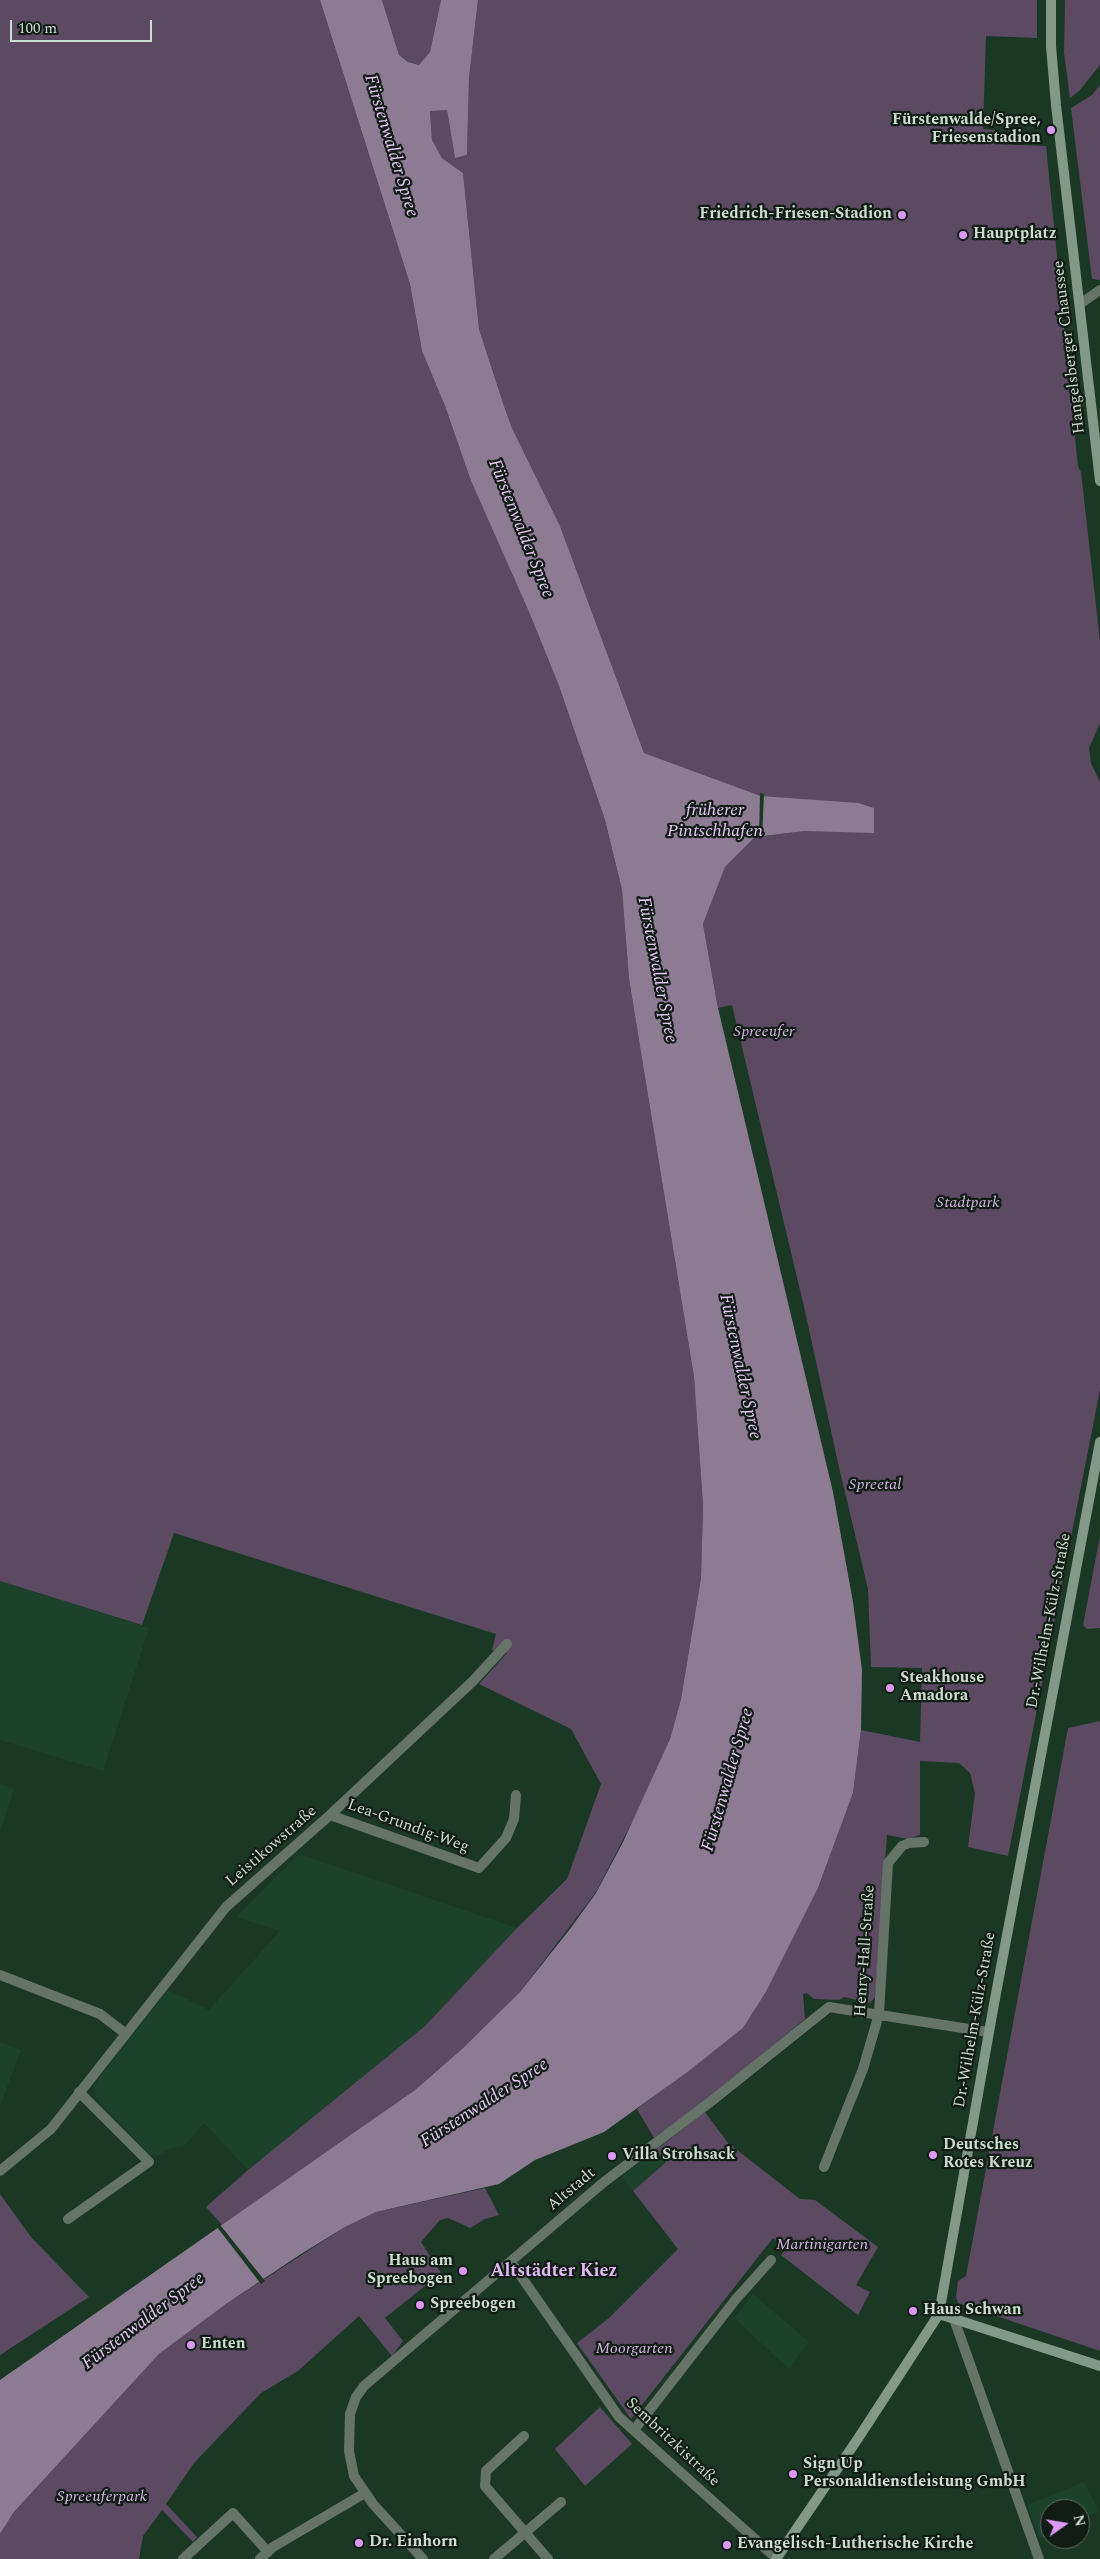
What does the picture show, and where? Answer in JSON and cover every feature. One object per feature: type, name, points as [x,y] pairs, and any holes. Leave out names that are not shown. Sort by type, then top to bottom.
[{"type":"main road","name":"Hangelsberger Chaussee","points":[[1051,0],[1051,46],[1056,105],[1100,481]]},
{"type":"main road","name":"Dr.-Wilhelm-Külz-Straße","points":[[776,2559],[860,2437],[939,2314],[988,2032],[1100,1442]]},
{"type":"main road","points":[[939,2314],[1100,2366]]},
{"type":"street","points":[[1080,304],[1100,290]]},
{"type":"street","name":"Leistikowstraße","points":[[0,2171],[51,2129],[226,1908],[330,1815],[473,1681],[507,1644]]},
{"type":"street","name":"Lea-Grundig-Weg","points":[[330,1815],[479,1868],[506,1838],[514,1819],[516,1795]]},
{"type":"street","name":"Henry-Hall-Straße","points":[[824,2167],[863,2069],[879,2014],[888,1863],[902,1846],[909,1843],[924,1842]]},
{"type":"street","points":[[0,1975],[100,2014],[126,2034]]},
{"type":"street","name":"Altstadt","points":[[365,2493],[357,2482],[351,2466],[350,2414],[356,2397],[403,2352],[604,2182],[709,2103],[829,2007],[988,2032]]},
{"type":"street","points":[[68,2219],[149,2162],[79,2092]]},
{"type":"street","points":[[634,2430],[770,2260]]},
{"type":"street","name":"Sembritzkistraße","points":[[511,2262],[619,2417],[776,2559]]},
{"type":"street","points":[[954,2319],[1039,2559]]},
{"type":"street","points":[[524,2436],[486,2471],[485,2486],[548,2559]]},
{"type":"street","points":[[260,2559],[268,2552],[365,2493],[424,2559]]},
{"type":"street","points":[[494,2559],[561,2502]]},
{"type":"street","points":[[183,2559],[233,2513],[268,2552]]},
{"type":"shaded area","points":[[0,1581],[149,1628],[103,1771],[0,1740]]},
{"type":"shaded area","points":[[0,1784],[14,1789],[0,1832]]},
{"type":"shaded area","points":[[299,1854],[517,1928],[425,2026],[248,2170],[204,2123],[184,2146],[172,2148],[159,2155],[150,2155],[95,2097],[94,2085],[168,1990],[209,2010],[280,1931],[236,1917]]},
{"type":"shaded area","points":[[0,2042],[21,2050],[0,2106]]},
{"type":"shaded area","points":[[656,2150],[666,2161],[633,2191],[622,2177]]},
{"type":"shaded area","points":[[753,2294],[809,2342],[789,2369],[734,2318]]},
{"type":"shaded area","points":[[1084,2482],[1099,2511],[1090,2515],[1090,2499],[1042,2499]]},
{"type":"shaded area","points":[[1040,2500],[1040,2538],[1027,2505]]},
{"type":"green space","points":[[0,0],[320,0],[410,284],[422,351],[445,406],[471,481],[529,612],[559,686],[605,820],[622,890],[629,979],[694,1377],[703,1505],[701,1578],[681,1699],[670,1739],[646,1795],[596,1892],[520,1992],[463,2048],[415,2090],[223,2226],[206,2207],[248,2170],[425,2026],[517,1928],[567,1879],[601,1784],[571,1729],[479,1684],[507,1653],[492,1650],[496,1634],[174,1533],[142,1625],[0,1581]]},
{"type":"green space","points":[[382,0],[441,0],[430,52],[420,65],[408,62],[399,55]]},
{"type":"green space","points":[[478,0],[1037,0],[1037,38],[986,36],[983,129],[995,130],[994,144],[1046,146],[1078,467],[1081,472],[1100,641],[1100,723],[1089,748],[1091,763],[1100,782],[1100,1390],[1008,1856],[968,1847],[975,1793],[970,1773],[959,1763],[920,1761],[920,1835],[908,1839],[887,1835],[875,1997],[870,2003],[844,1997],[839,2000],[814,1999],[807,1993],[803,1994],[805,2019],[707,2100],[654,2138],[637,2109],[743,2028],[766,1992],[818,1888],[853,1793],[861,1730],[920,1742],[922,1668],[871,1667],[868,1589],[805,1311],[732,1005],[718,1008],[703,924],[725,867],[755,837],[805,831],[808,801],[761,796],[644,753],[560,526],[512,428],[504,406],[479,329],[463,173],[442,158],[432,140],[430,110],[447,110],[455,157],[467,155],[469,78]]},
{"type":"green space","points":[[1065,0],[1100,0],[1100,65],[1079,91],[1070,98],[1064,53]]},
{"type":"green space","points":[[1100,85],[1100,280],[1092,279],[1071,108],[1092,95]]},
{"type":"green space","points":[[1100,1536],[1100,1628],[1087,1629],[1083,1625]]},
{"type":"green space","points":[[1100,1721],[1100,2351],[958,2303],[956,2297],[958,2281],[966,2276],[1068,1728]]},
{"type":"green space","points":[[705,2112],[728,2143],[800,2199],[815,2200],[878,2247],[856,2285],[870,2292],[858,2315],[781,2255],[786,2249],[773,2238],[631,2419],[577,2343],[609,2318],[678,2249],[633,2191],[666,2162],[656,2150]]},
{"type":"green space","name":"Spreeuferpark","points":[[485,2188],[499,2215],[485,2219],[470,2228],[448,2218],[440,2220],[421,2242],[441,2273],[385,2318],[403,2341],[392,2356],[359,2316],[298,2371],[261,2393],[194,2463],[166,2504],[197,2537],[193,2542],[162,2510],[143,2536],[139,2559],[0,2559],[0,2534],[14,2512],[159,2354],[226,2304],[345,2227],[376,2212]]},
{"type":"green space","points":[[0,2194],[31,2237],[89,2297],[0,2355]]},
{"type":"green space","points":[[600,2407],[632,2444],[585,2486],[555,2449]]},
{"type":"water","points":[[320,0],[382,0],[399,55],[408,62],[419,65],[430,52],[441,0],[478,0],[469,78],[467,155],[455,158],[447,110],[430,111],[432,140],[442,158],[463,173],[479,329],[504,406],[512,428],[560,526],[644,753],[761,796],[858,803],[874,808],[874,833],[805,831],[755,837],[725,867],[703,924],[718,1008],[833,1492],[853,1602],[862,1670],[861,1730],[853,1793],[818,1888],[766,1992],[743,2028],[686,2073],[604,2132],[535,2160],[499,2184],[376,2212],[345,2227],[226,2304],[159,2354],[14,2512],[0,2534],[0,2380],[415,2090],[463,2048],[520,1992],[570,1929],[596,1893],[623,1842],[670,1739],[681,1699],[701,1578],[703,1505],[694,1377],[629,979],[622,890],[605,820],[559,686],[529,612],[471,481],[445,406],[422,351],[410,284]]},
{"type":"pier","points":[[760,793],[764,794],[762,838],[759,839]]},
{"type":"pier","points":[[221,2225],[265,2281],[261,2284],[217,2227]]},
{"type":"place","name":"Fürstenwalde/Spree, Friesenstadion","points":[[1051,130]]},
{"type":"place","name":"Friedrich-Friesen-Stadion","points":[[902,215]]},
{"type":"place","name":"Hauptplatz","points":[[963,235]]},
{"type":"place","name":"Steakhouse Amadora","points":[[890,1688]]},
{"type":"place","name":"Deutsches Rotes Kreuz","points":[[933,2155]]},
{"type":"place","name":"Villa Strohsack","points":[[612,2156]]},
{"type":"place","name":"Haus am Spreebogen","points":[[463,2271]]},
{"type":"place","name":"Spreebogen","points":[[420,2305]]},
{"type":"place","name":"Haus Schwan","points":[[913,2311]]},
{"type":"place","name":"Enten","points":[[191,2345]]},
{"type":"place","name":"Sign Up Personaldienstleistung GmbH","points":[[793,2474]]},
{"type":"place","name":"Dr. Einhorn","points":[[359,2543]]},
{"type":"place","name":"Evangelisch-Lutherische Kirche","points":[[727,2545]]},
{"type":"district","name":"Altstädter Kiez","points":[[554,2272]]},
{"type":"water label","name":"Fürstenwalder Spree","points":[[390,146]]},
{"type":"water label","name":"Fürstenwalder Spree","points":[[520,529]]},
{"type":"water label","name":"früherer Pintschhafen","points":[[715,821]]},
{"type":"water label","name":"Fürstenwalder Spree","points":[[656,970]]},
{"type":"water label","name":"Fürstenwalder Spree","points":[[739,1367]]},
{"type":"water label","name":"Fürstenwalder Spree","points":[[729,1780]]},
{"type":"water label","name":"Fürstenwalder Spree","points":[[485,2104]]},
{"type":"water label","name":"Fürstenwalder Spree","points":[[144,2322]]},
{"type":"park label","name":"Spreeufer","points":[[764,1033]]},
{"type":"park label","name":"Stadtpark","points":[[968,1204]]},
{"type":"park label","name":"Spreetal","points":[[875,1486]]},
{"type":"park label","name":"Martinigarten","points":[[822,2246]]},
{"type":"park label","name":"Moorgarten","points":[[634,2350]]}]
